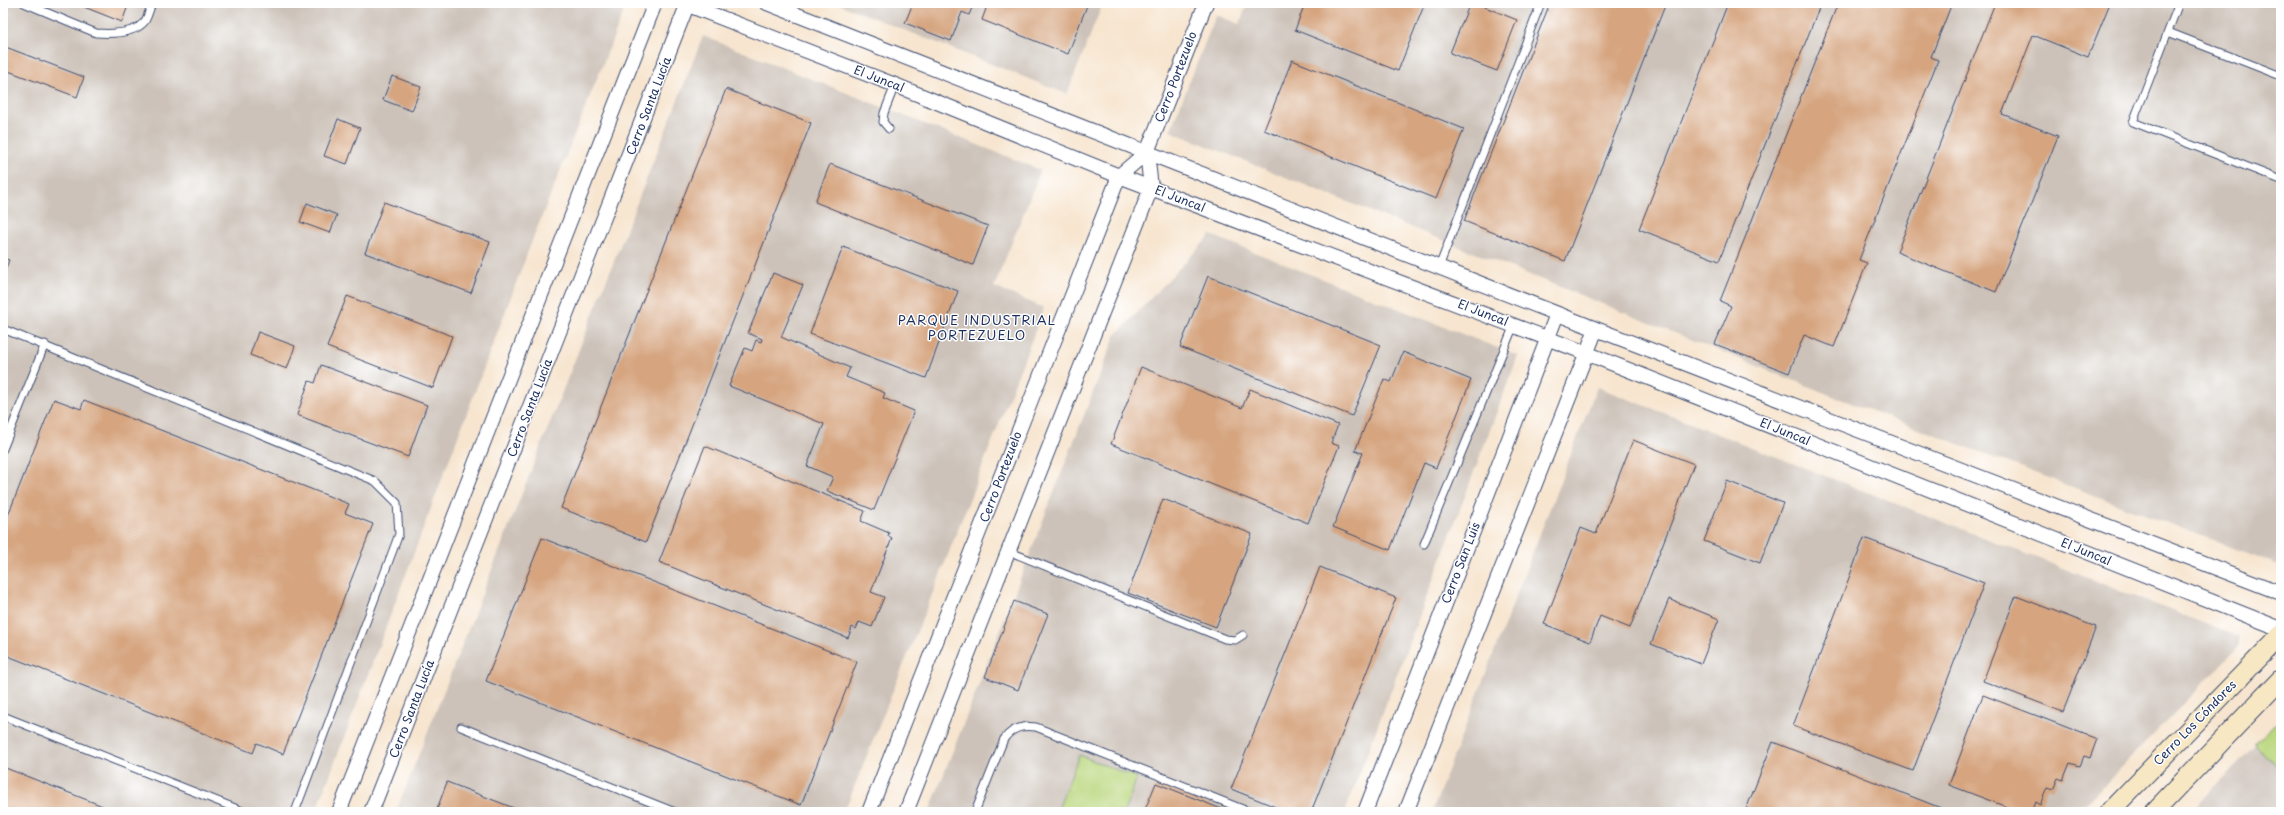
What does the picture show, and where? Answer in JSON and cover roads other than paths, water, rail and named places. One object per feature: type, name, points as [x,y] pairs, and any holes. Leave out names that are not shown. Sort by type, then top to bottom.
[{"type":"street","points":[[338,812],[655,3]]},
{"type":"street","points":[[767,3],[1557,314],[2281,593]]},
{"type":"street","name":"Cerro Portezuelo","points":[[869,812],[1119,176],[1147,152],[1206,3]]},
{"type":"street","name":"El Juncal","points":[[686,4],[895,85],[1119,176],[1586,353],[2281,630]]},
{"type":"street","name":"Cerro Santa Lucía","points":[[371,812],[686,4]]},
{"type":"street","name":"Cerro Portezuelo","points":[[906,812],[1151,188],[1147,152]]},
{"type":"street","name":"Cerro San Luis","points":[[1365,812],[1557,314]]},
{"type":"street","points":[[1406,812],[1596,329]]},
{"type":"street","name":"Cerro Los Cóndores","points":[[2109,812],[2281,635]]},
{"type":"street","points":[[2154,812],[2281,679]]},
{"type":"lane","points":[[24,3],[96,32],[106,34],[123,32],[145,22],[152,3]]},
{"type":"lane","points":[[1439,267],[1541,3]]},
{"type":"lane","points":[[2179,3],[2133,122],[2281,180]]},
{"type":"lane","points":[[2168,32],[2281,76]]},
{"type":"lane","points":[[889,129],[883,122],[884,112],[895,85]]},
{"type":"lane","points":[[1424,544],[1514,325]]},
{"type":"lane","points":[[3,329],[45,344],[375,481],[397,503],[399,534],[295,812]]},
{"type":"lane","points":[[3,448],[45,344]]},
{"type":"lane","points":[[1008,551],[1225,639],[1235,640],[1243,635]]},
{"type":"lane","points":[[3,716],[245,812]]},
{"type":"lane","points":[[974,812],[1004,739],[1012,731],[1028,726],[1036,727],[1250,812]]},
{"type":"lane","points":[[461,727],[675,812]]},
{"type":"district","name":"PARQUE INDUSTRIAL PORTEZUELO","points":[[977,328]]}]
